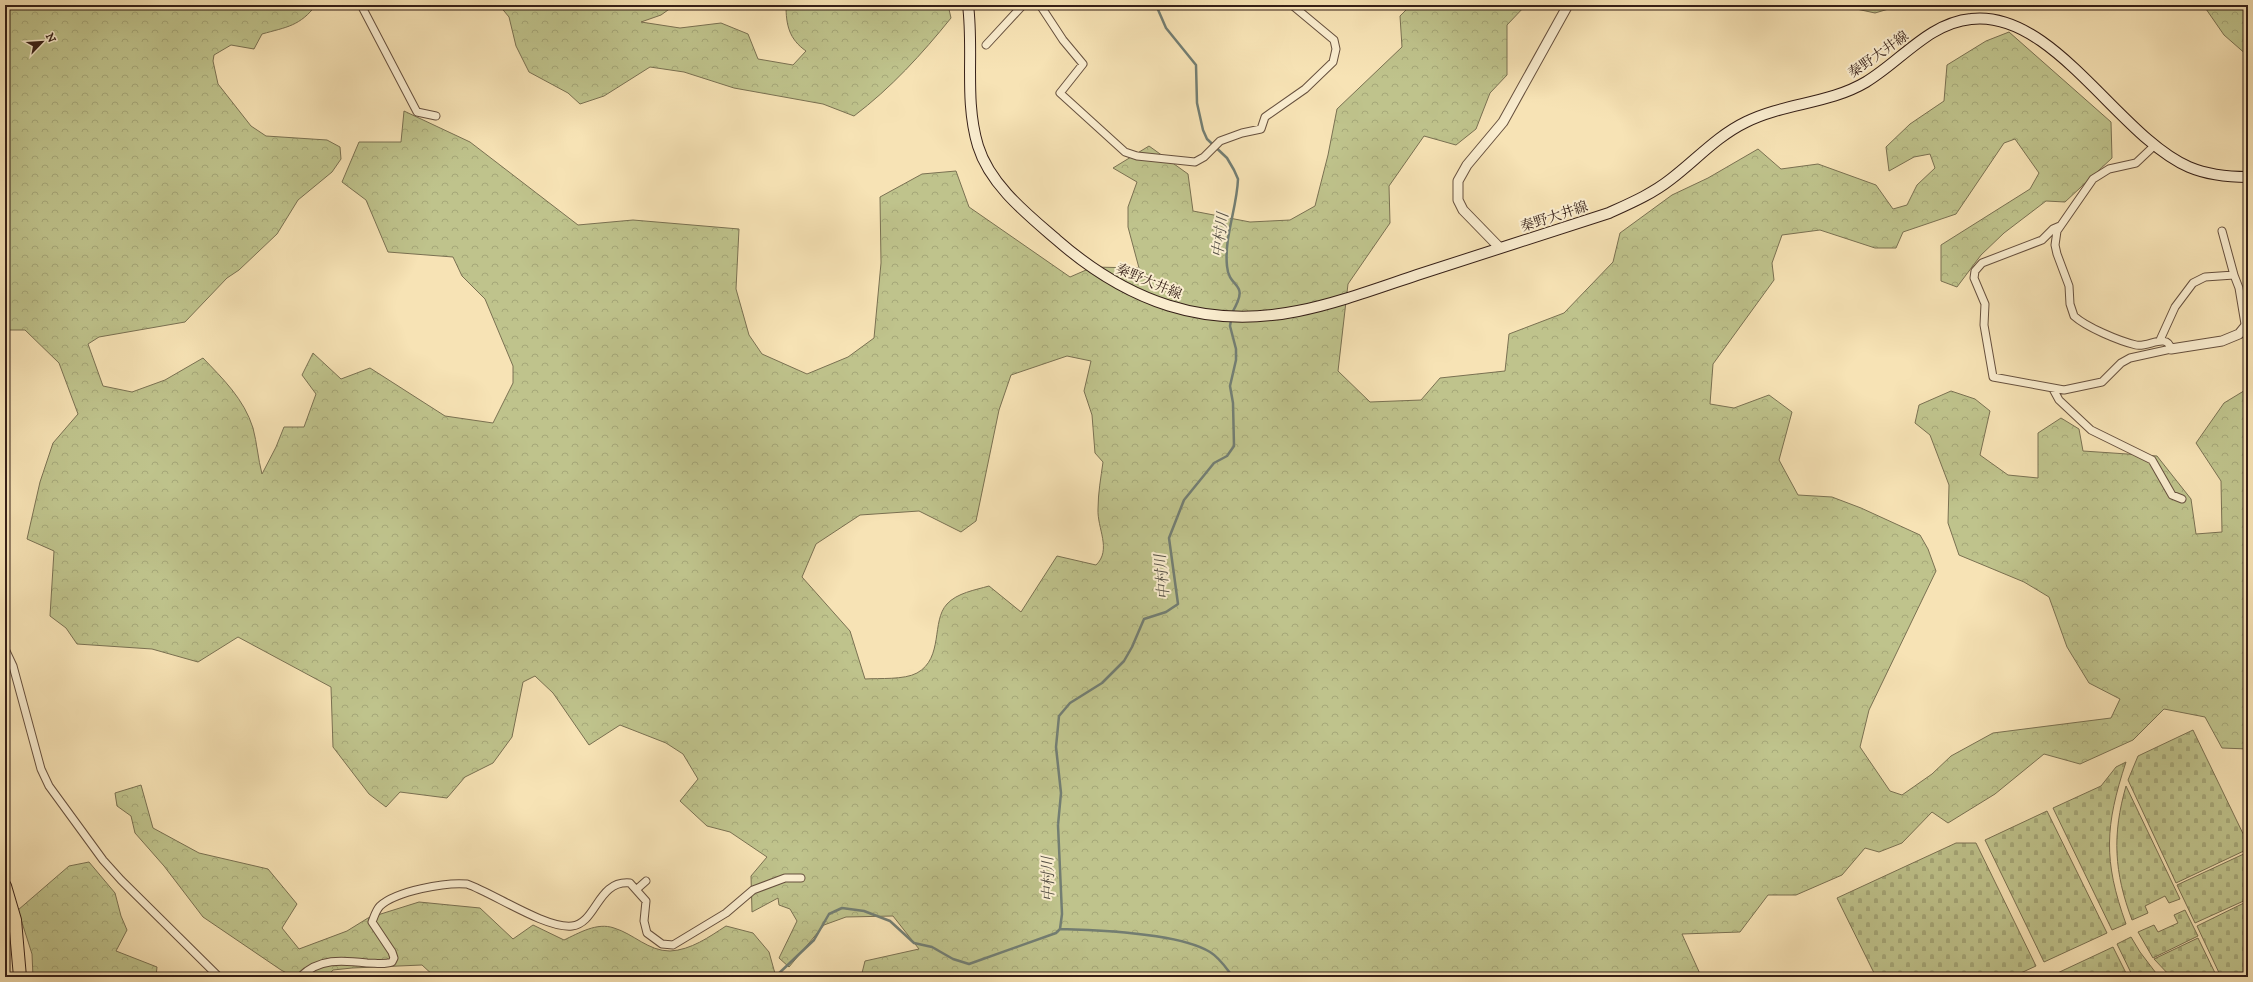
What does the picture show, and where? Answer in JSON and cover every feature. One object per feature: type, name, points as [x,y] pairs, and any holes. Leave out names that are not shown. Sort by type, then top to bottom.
[{"type":"main road","name":"秦野大井線","points":[[968,5],[971,45],[970,101],[972,125],[978,148],[990,172],[1005,192],[1082,262],[1130,291],[1180,310],[1222,317],[1244,318],[1300,311],[1350,297],[1609,213],[1641,199],[1672,178],[1728,131],[1755,117],[1848,91],[1882,72],[1934,32],[1954,22],[1971,18],[2002,21],[2019,27],[2035,37],[2064,60],[2155,145],[2173,159],[2190,168],[2211,174],[2248,177]]},
{"type":"main road","points":[[5,886],[15,920],[20,977]]},
{"type":"street","points":[[361,5],[417,112],[436,116]]},
{"type":"street","points":[[986,45],[1023,5]]},
{"type":"street","points":[[1040,5],[1063,40],[1083,64],[1060,93],[1125,152],[1150,158],[1195,162],[1214,146],[1242,132],[1261,129],[1265,117],[1305,89],[1333,62],[1336,49],[1334,40],[1292,5]]},
{"type":"street","points":[[1500,248],[1463,210],[1458,200],[1458,182],[1467,165],[1503,122],[1568,5]]},
{"type":"street","points":[[2155,145],[2136,163],[2109,169],[2098,175],[2060,226],[2056,236],[2055,245],[2069,286],[2070,304],[2074,316],[2104,333],[2136,345],[2148,345],[2160,340],[2175,307],[2193,283],[2205,277],[2234,275]]},
{"type":"street","points":[[2060,226],[2053,229],[2042,240],[1982,264],[1975,271],[1974,278],[1985,304],[1984,325],[1992,377],[2064,390],[2102,382],[2121,363],[2130,358],[2171,349],[2222,341],[2239,334],[2246,324],[2239,288],[2222,231]]},
{"type":"street","points":[[2160,340],[2168,343],[2171,349]]},
{"type":"street","points":[[2053,389],[2059,400],[2091,430],[2152,460],[2172,495],[2182,499]]},
{"type":"street","points":[[5,649],[13,666],[40,768],[49,786],[112,870],[219,977]]},
{"type":"street","points":[[300,977],[317,964],[338,960],[379,964],[392,962],[394,958],[392,952],[372,922],[376,911],[381,905],[390,900],[422,888],[454,883],[467,884],[548,921],[572,926],[586,918],[596,902],[616,884],[630,883],[637,889],[646,901],[644,921],[648,933],[662,944],[674,945],[726,913],[753,890],[785,878],[801,878]]},
{"type":"street","points":[[637,889],[646,881]]},
{"type":"green space","points":[[5,5],[316,5],[298,22],[262,34],[254,49],[231,45],[214,55],[213,61],[218,84],[251,126],[266,136],[327,140],[340,147],[341,159],[332,172],[298,200],[277,234],[239,270],[227,278],[185,322],[99,337],[88,344],[103,386],[132,392],[165,380],[203,358],[232,390],[244,408],[253,428],[262,474],[276,447],[284,427],[304,427],[316,394],[302,375],[313,353],[341,379],[370,368],[445,416],[493,423],[513,383],[513,366],[485,299],[462,276],[453,257],[388,252],[366,200],[342,182],[359,142],[401,142],[404,111],[470,142],[578,225],[633,220],[739,229],[736,289],[749,335],[762,354],[807,374],[848,357],[874,338],[881,263],[880,197],[922,174],[956,171],[969,207],[1070,277],[1093,267],[1139,268],[1128,227],[1128,207],[1137,182],[1113,168],[1149,146],[1188,174],[1193,211],[1250,222],[1290,220],[1315,206],[1328,155],[1337,109],[1402,47],[1400,16],[1411,5],[1526,5],[1507,25],[1507,75],[1490,93],[1476,129],[1456,145],[1424,136],[1389,186],[1390,223],[1348,284],[1338,371],[1370,402],[1421,400],[1440,378],[1505,371],[1509,334],[1564,313],[1613,262],[1620,233],[1672,195],[1708,178],[1758,149],[1781,169],[1818,164],[1876,185],[1893,209],[1907,205],[1917,185],[1935,168],[1930,154],[1914,157],[1889,171],[1886,147],[1910,124],[1944,101],[1947,65],[1986,41],[2009,32],[2111,122],[2112,158],[2065,202],[2046,201],[2004,233],[1981,255],[1957,287],[1941,281],[1941,245],[2030,189],[2039,173],[2015,139],[2004,143],[1956,214],[1903,232],[1896,248],[1875,248],[1820,230],[1782,235],[1772,263],[1774,280],[1713,364],[1710,404],[1734,408],[1769,395],[1792,412],[1779,460],[1798,495],[1832,497],[1861,508],[1920,535],[1928,549],[1936,571],[1869,710],[1860,747],[1890,791],[1902,795],[1932,774],[1951,756],[1993,733],[2111,718],[2120,699],[2089,683],[2067,647],[2049,597],[2024,582],[1959,555],[1948,523],[1949,485],[1930,435],[1915,423],[1919,405],[1951,391],[1975,399],[1990,411],[1980,455],[2008,475],[2038,478],[2038,433],[2061,418],[2079,429],[2083,451],[2157,456],[2191,499],[2196,534],[2222,532],[2221,481],[2196,443],[2224,403],[2247,389],[2248,386],[2248,749],[2222,748],[2205,717],[2164,709],[2133,740],[2080,764],[2044,754],[1995,794],[1948,823],[1932,812],[1902,843],[1879,852],[1865,848],[1842,875],[1796,895],[1768,895],[1740,932],[1682,934],[1701,976],[1705,977],[861,977],[865,961],[919,949],[893,916],[846,917],[824,925],[789,967],[779,958],[797,921],[790,909],[779,905],[778,898],[752,912],[751,876],[767,857],[730,832],[707,826],[680,801],[698,779],[683,754],[666,743],[620,725],[589,745],[553,693],[535,676],[523,682],[512,737],[493,763],[465,777],[447,798],[400,792],[386,807],[369,794],[333,747],[331,687],[238,637],[198,662],[152,649],[77,644],[66,628],[50,616],[54,551],[27,539],[40,482],[53,443],[78,414],[59,363],[25,330],[5,330]],"holes":[[[1067,356],[1091,361],[1084,391],[1092,415],[1095,453],[1103,462],[1098,503],[1098,516],[1103,538],[1103,553],[1101,559],[1096,565],[1057,556],[1021,612],[989,586],[966,592],[956,597],[951,600],[942,611],[934,649],[931,658],[925,666],[917,673],[906,677],[865,679],[850,631],[802,577],[816,544],[860,515],[919,511],[961,532],[976,521],[999,410],[1011,375]]]},
{"type":"green space","points":[[499,5],[675,5],[661,15],[641,22],[680,28],[721,23],[748,34],[758,59],[793,65],[806,51],[792,36],[788,25],[786,5],[948,5],[951,18],[906,70],[881,94],[854,116],[823,104],[734,88],[684,72],[650,67],[604,96],[580,104],[568,93],[529,72],[516,46],[509,17]]},
{"type":"green space","points":[[1838,5],[1902,5],[1875,13]]},
{"type":"green space","points":[[2200,5],[2248,5],[2248,56],[2224,35],[2206,9]]},
{"type":"green space","points":[[2193,730],[2248,844],[2248,849],[2176,883],[2128,780],[2138,756]]},
{"type":"green space","points":[[2126,762],[2114,805],[2111,825],[2110,861],[2113,881],[2126,924],[2112,930],[2053,808],[2101,786],[2116,767]]},
{"type":"green space","points":[[141,785],[153,828],[199,853],[268,869],[297,904],[282,928],[299,949],[347,931],[368,918],[419,902],[480,908],[513,939],[533,925],[564,940],[588,929],[601,926],[614,928],[655,948],[670,951],[692,946],[726,926],[753,933],[769,952],[776,977],[435,977],[422,965],[352,968],[333,970],[327,977],[294,977],[281,970],[203,917],[164,866],[135,833],[131,816],[117,806],[115,793]]},
{"type":"green space","points":[[2126,786],[2180,899],[2169,903],[2165,896],[2145,906],[2148,913],[2132,920],[2118,869],[2117,853],[2118,821]]},
{"type":"green space","points":[[2047,811],[2107,933],[2044,962],[1985,840]]},
{"type":"green space","points":[[1956,843],[1976,843],[2036,966],[2012,977],[1876,977],[1837,898]]},
{"type":"green space","points":[[2248,852],[2248,899],[2195,923],[2177,885]]},
{"type":"green space","points":[[89,862],[115,893],[121,916],[127,930],[116,951],[157,967],[156,977],[33,977],[32,954],[18,910],[69,866]]},
{"type":"green space","points":[[2248,901],[2248,977],[2221,977],[2197,926]]},
{"type":"green space","points":[[2185,910],[2198,936],[2153,958],[2138,932],[2154,925],[2158,932],[2178,923],[2174,915]]},
{"type":"green space","points":[[2131,937],[2140,952],[2159,977],[2133,977],[2117,944]]},
{"type":"green space","points":[[2198,938],[2217,977],[2171,977],[2154,959]]},
{"type":"green space","points":[[2113,947],[2128,977],[2051,976]]},
{"type":"waterway","name":"中村川","points":[[1156,5],[1166,28],[1196,65],[1197,103],[1203,130],[1207,139],[1227,158],[1238,179],[1227,244],[1227,266],[1229,274],[1237,286],[1240,295],[1232,313]]},
{"type":"waterway","name":"中村川","points":[[775,977],[814,940],[829,914],[842,908],[864,911],[890,921],[914,943],[932,947],[953,959],[969,964],[1056,933],[1060,929],[1062,914],[1058,825],[1061,793],[1056,747],[1059,716],[1070,703],[1102,683],[1124,661],[1132,647],[1144,619],[1166,612],[1178,604],[1169,538],[1184,500],[1214,463],[1227,456],[1234,446],[1233,403],[1230,386],[1236,360],[1236,349],[1230,326],[1231,320]]},
{"type":"waterway","points":[[1060,929],[1095,930],[1138,934],[1179,941],[1196,946],[1214,954],[1233,977]]},
{"type":"waterway","points":[[1339,977],[1368,975]]}]
